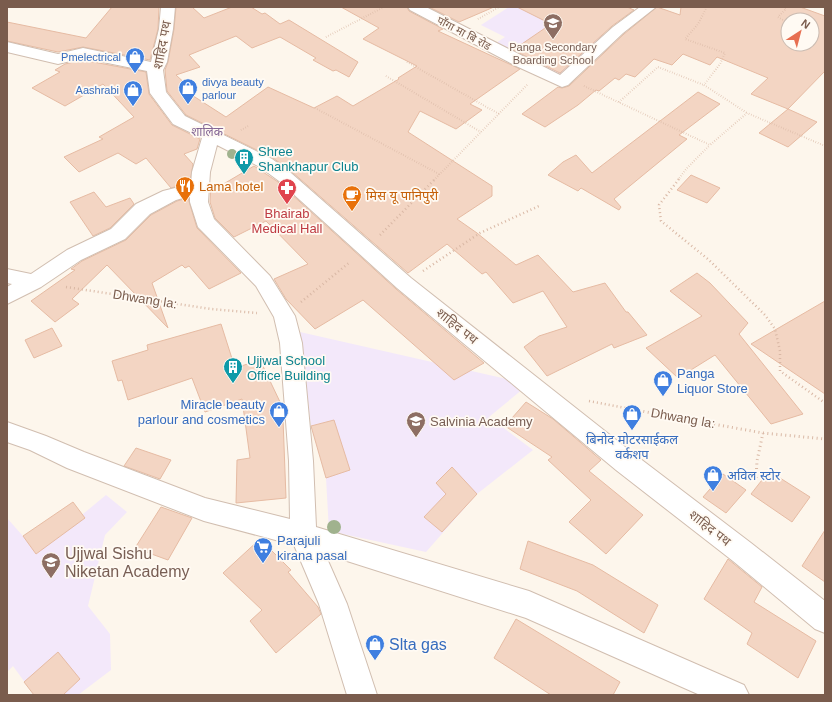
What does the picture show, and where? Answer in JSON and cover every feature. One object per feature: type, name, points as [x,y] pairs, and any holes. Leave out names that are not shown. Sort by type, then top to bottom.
[{"type":"street","name":"शाहिद पथ","points":[[168,7],[166,29],[159,62],[155,70],[158,93],[179,120],[241,150],[285,177],[404,283],[625,462],[825,619]]},
{"type":"street","name":"पाँगा मा बि रोड","points":[[415,7],[517,61],[562,82]]},
{"type":"street","points":[[562,82],[612,36],[649,7]]},
{"type":"street","points":[[7,47],[58,59],[83,53],[152,68],[155,70]]},
{"type":"street","points":[[212,136],[201,172],[199,202],[205,222],[263,281],[284,316],[291,343],[301,461],[303,535],[333,604],[362,695]]},
{"type":"street","points":[[7,296],[34,282],[74,254],[118,234],[143,209],[170,196],[199,188]]},
{"type":"street","points":[[7,276],[34,282]]},
{"type":"street","points":[[7,432],[204,509],[303,535],[529,605],[734,695]]},
{"type":"path","points":[[326,37],[384,7]]},
{"type":"path","points":[[704,84],[720,64],[725,53],[685,39],[698,24],[707,7]]},
{"type":"path","points":[[407,62],[499,114]]},
{"type":"path","points":[[619,102],[658,67],[704,84],[747,113],[825,146]]},
{"type":"path","points":[[284,316],[366,249],[541,71]]},
{"type":"path","points":[[386,76],[481,132]]},
{"type":"path","points":[[562,82],[580,85],[710,145]]},
{"type":"path","points":[[315,108],[439,174]]},
{"type":"path","points":[[747,113],[710,145],[687,168],[659,205],[661,221],[708,260],[765,315],[775,329],[780,351],[780,371],[825,403]]},
{"type":"path","points":[[404,283],[480,233],[539,206]]},
{"type":"path","name":"Dhwang la:","points":[[34,282],[211,309],[284,316]]},
{"type":"path","name":"Dhwang la:","points":[[587,401],[763,433],[825,439]]},
{"type":"path","points":[[756,478],[757,461],[763,433]]},
{"type":"shaded area","name":"Panga Secondary Boarding School","points":[[509,7],[541,7],[610,38],[561,78],[496,43],[505,37],[481,25]]},
{"type":"shaded area","name":"Salvinia Academy","points":[[300,332],[529,384],[489,417],[533,450],[477,494],[426,552],[329,531],[326,478],[311,427]]},
{"type":"shaded area","name":"Ujjwal Sishu Niketan Academy","points":[[106,495],[127,512],[105,535],[88,606],[110,634],[111,670],[78,695],[34,695],[13,666],[7,672],[7,518],[37,552]]},
{"type":"building","points":[[112,7],[159,7],[158,29],[150,60],[83,47],[58,52],[7,41],[7,22],[86,38]]},
{"type":"building","points":[[176,7],[192,7],[204,18],[232,7],[251,7],[262,14],[265,13],[280,24],[289,20],[358,62],[349,77],[336,70],[333,71],[313,60],[316,58],[280,37],[252,48],[236,36],[189,55],[200,67],[176,75],[190,88],[184,90],[226,117],[268,87],[314,108],[337,96],[353,106],[399,79],[398,78],[417,66],[363,39],[379,28],[341,7],[407,7],[409,11],[443,29],[438,31],[520,69],[470,104],[482,110],[456,129],[420,111],[408,132],[492,186],[492,196],[457,219],[477,233],[516,265],[538,255],[573,292],[605,283],[626,312],[628,312],[647,335],[614,348],[612,344],[547,376],[524,347],[539,336],[567,327],[543,291],[513,303],[486,272],[482,274],[447,244],[408,273],[292,172],[273,158],[186,115],[167,91],[165,70],[168,62],[174,29]]},
{"type":"building","points":[[429,7],[494,7],[459,22]]},
{"type":"building","points":[[517,7],[627,7],[634,10],[612,26],[560,73],[513,50],[551,24]]},
{"type":"building","points":[[657,7],[680,15],[681,7],[800,7],[814,12],[780,12],[780,52],[820,52],[820,14],[825,16],[825,71],[788,109],[751,94],[768,78],[717,57],[710,65],[683,54],[672,65],[654,59],[635,77],[626,74],[619,80],[615,78],[599,91],[596,90],[578,105],[545,127],[522,114],[558,87],[562,88],[569,86],[624,34]]},
{"type":"building","points":[[83,60],[146,72],[149,94],[172,125],[200,139],[197,149],[184,154],[193,164],[190,183],[171,188],[146,158],[136,164],[118,153],[79,172],[64,157],[103,139],[99,137],[134,117],[103,84],[65,106],[32,88],[60,72],[55,70],[65,64]]},
{"type":"building","points":[[698,92],[720,104],[679,135],[687,139],[614,199],[621,207],[619,210],[581,188],[578,191],[548,175],[563,162],[576,155],[592,173]]},
{"type":"building","points":[[788,109],[817,122],[788,147],[759,133]]},
{"type":"building","points":[[254,166],[278,182],[396,289],[484,363],[454,380],[363,300],[315,329],[286,299],[274,279],[308,264],[266,221],[234,237],[215,218],[210,202],[211,184],[215,189]]},
{"type":"building","points":[[691,175],[720,188],[707,203],[677,190]]},
{"type":"building","points":[[94,192],[106,207],[130,198],[134,204],[110,228],[93,236],[70,202]]},
{"type":"building","points":[[188,198],[197,228],[241,273],[209,289],[189,266],[185,268],[182,265],[152,283],[168,328],[107,265],[72,299],[79,304],[55,322],[31,301],[75,270],[71,269],[82,261],[126,240],[151,215],[177,201]]},
{"type":"building","points":[[697,273],[710,283],[748,323],[739,334],[803,414],[771,424],[715,355],[678,378],[646,348],[702,316],[670,291]]},
{"type":"building","points":[[825,301],[825,394],[751,344]]},
{"type":"building","points":[[221,324],[235,368],[260,360],[281,404],[283,419],[286,498],[236,503],[237,460],[250,458],[242,399],[205,412],[192,378],[128,400],[122,380],[118,381],[112,361],[148,350],[147,345]]},
{"type":"building","points":[[52,328],[62,346],[34,358],[25,340]]},
{"type":"building","points":[[526,402],[553,419],[601,460],[589,471],[643,515],[606,554],[569,522],[591,500],[548,460],[552,457],[505,426]]},
{"type":"building","points":[[334,420],[350,470],[326,478],[311,426]]},
{"type":"building","points":[[136,448],[171,460],[160,479],[124,466]]},
{"type":"building","points":[[452,467],[477,494],[442,532],[424,517],[446,494],[436,483]]},
{"type":"building","points":[[769,471],[810,497],[792,522],[751,494]]},
{"type":"building","points":[[723,474],[746,490],[726,513],[703,497]]},
{"type":"building","points":[[73,502],[85,518],[36,554],[23,536]]},
{"type":"building","points":[[161,507],[192,518],[168,560],[135,548]]},
{"type":"building","points":[[825,530],[825,582],[802,566]]},
{"type":"building","points":[[260,539],[291,570],[288,572],[318,607],[321,614],[276,653],[250,621],[262,610],[223,573]]},
{"type":"building","points":[[528,541],[593,565],[658,605],[644,633],[577,591],[520,569]]},
{"type":"building","points":[[728,559],[762,587],[754,602],[816,641],[798,678],[747,644],[752,633],[704,599]]},
{"type":"building","points":[[516,619],[620,682],[613,695],[551,695],[494,658]]},
{"type":"building","points":[[58,652],[80,679],[63,695],[34,695],[24,682]]},
{"type":"place","name":"Panga Secondary Boarding School","points":[[553,40]]},
{"type":"place","name":"Pmelectrical","points":[[135,74]]},
{"type":"place","name":"divya beauty parlour","points":[[188,105]]},
{"type":"place","name":"Aashrabi","points":[[133,107]]},
{"type":"place","name":"Shree Shankhapur Club","points":[[244,175]]},
{"type":"place","name":"Lama hotel","points":[[185,203]]},
{"type":"place","name":"Bhairab Medical Hall","points":[[287,205]]},
{"type":"place","name":"मिस यू पानिपुरी","points":[[352,212]]},
{"type":"place","name":"Ujjwal School Office Building","points":[[233,384]]},
{"type":"place","name":"Panga Liquor Store","points":[[663,397]]},
{"type":"place","name":"Miracle beauty parlour and cosmetics","points":[[279,428]]},
{"type":"place","name":"बिनोद मोटरसाईकल वर्कशप","points":[[632,431]]},
{"type":"place","name":"Salvinia Academy","points":[[416,438]]},
{"type":"place","name":"अविल स्टोर","points":[[713,492]]},
{"type":"place","name":"Parajuli kirana pasal","points":[[263,564]]},
{"type":"place","name":"Ujjwal Sishu Niketan Academy","points":[[51,579]]},
{"type":"place","name":"Slta gas","points":[[375,661]]},
{"type":"district","name":"शालिक","points":[[207,132]]}]
